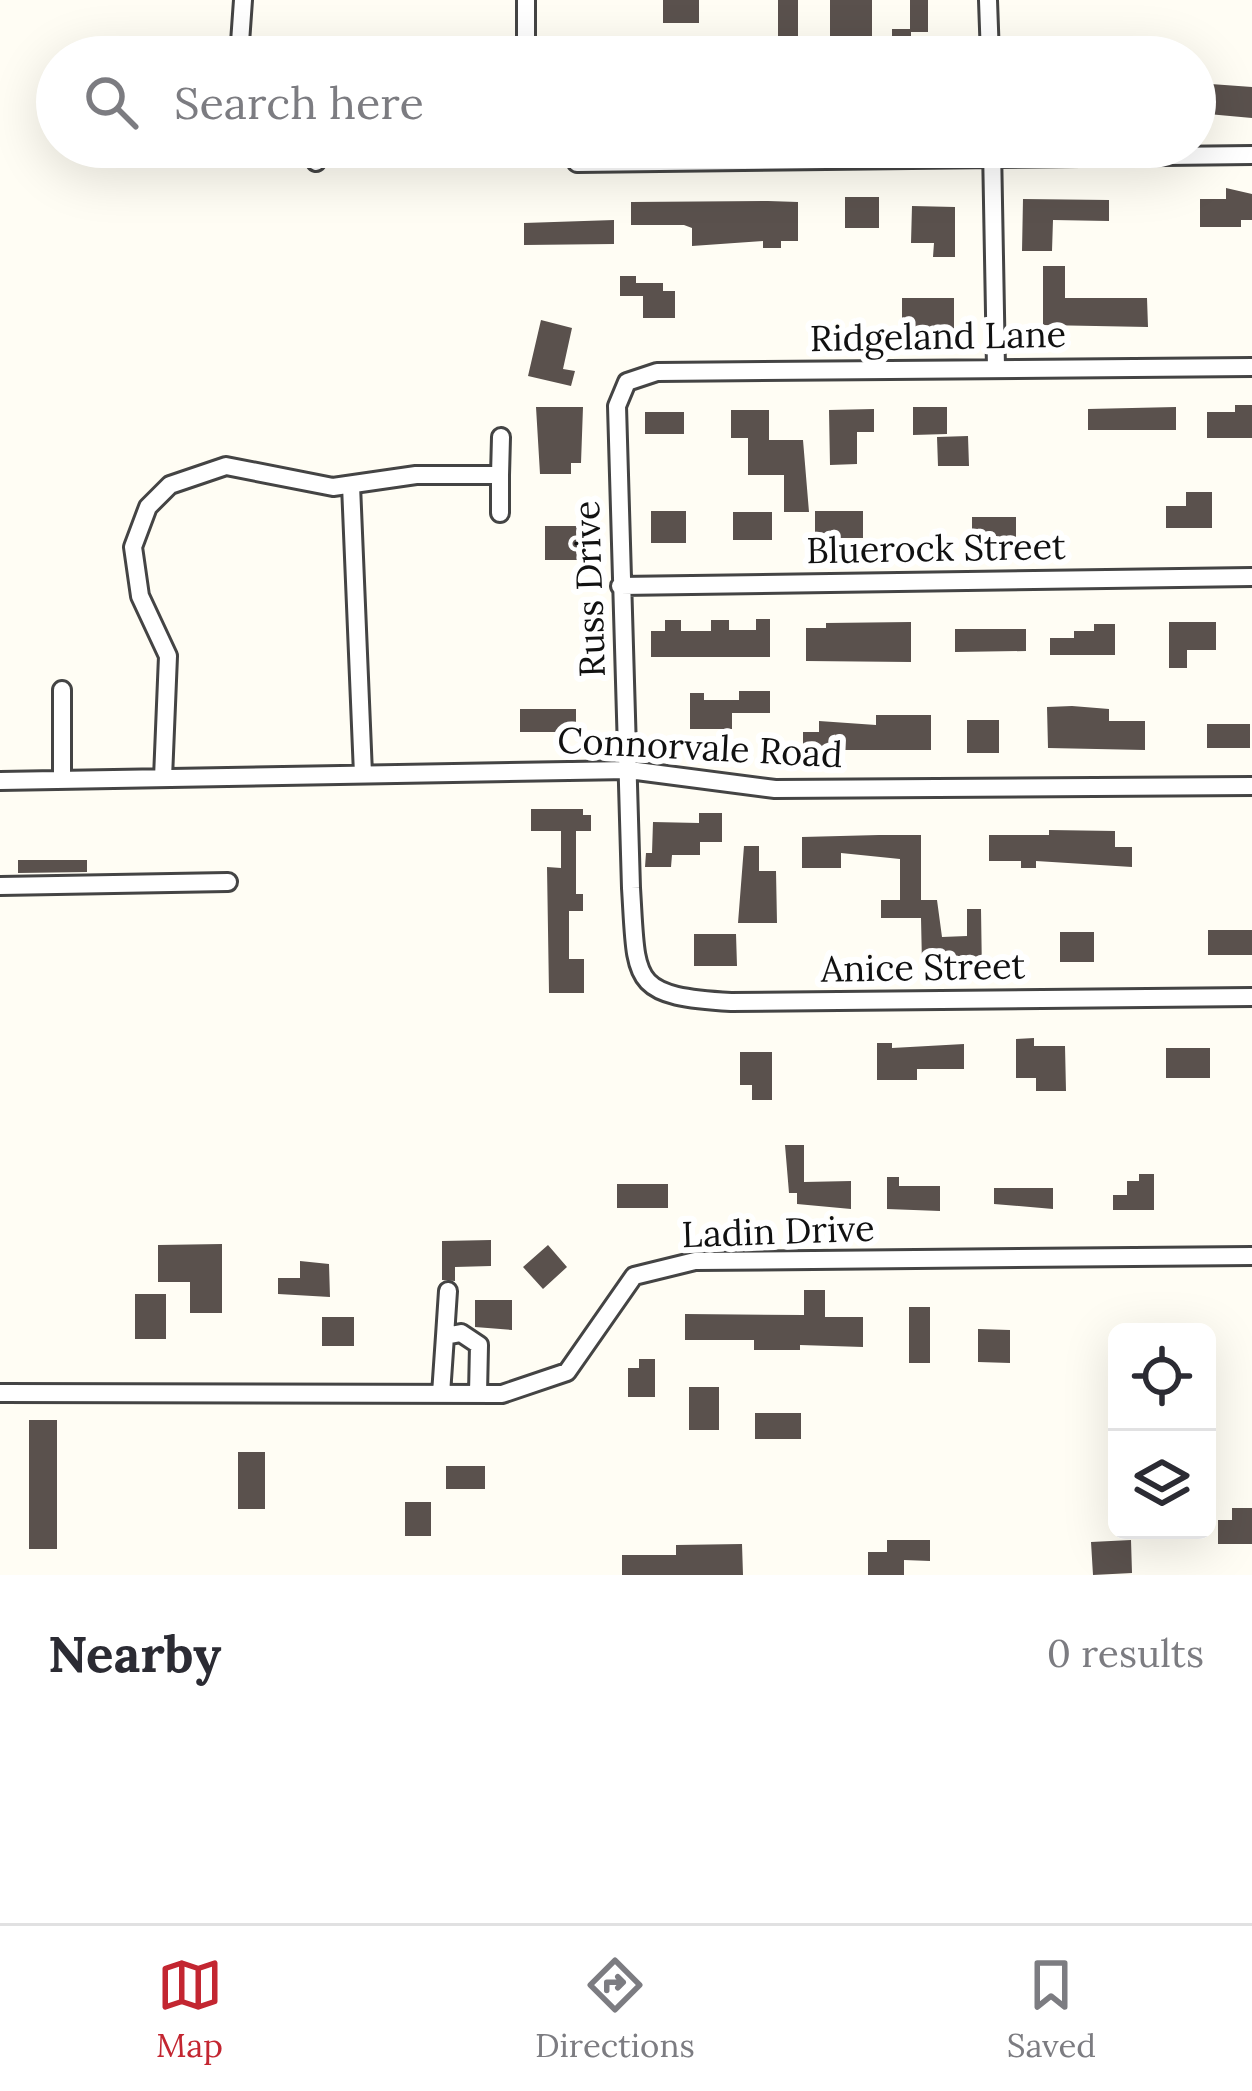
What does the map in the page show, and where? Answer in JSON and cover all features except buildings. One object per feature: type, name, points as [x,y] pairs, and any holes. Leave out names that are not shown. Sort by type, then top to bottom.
[{"type":"street","points":[[240,36],[243,0]]},
{"type":"street","points":[[526,0],[526,36]]},
{"type":"street","points":[[988,0],[989,36]]},
{"type":"street","points":[[1216,155],[1252,155]]},
{"type":"street","points":[[993,168],[996,368]]},
{"type":"street","name":"Ridgeland Lane","points":[[627,382],[657,372],[1252,367]]},
{"type":"street","name":"Russ Drive","points":[[627,382],[617,406],[634,940]]},
{"type":"street","points":[[500,437],[500,513]]},
{"type":"street","points":[[163,778],[169,656],[134,572],[133,547],[148,507],[170,484],[226,466],[351,485],[416,475],[500,475]]},
{"type":"street","points":[[351,485],[363,774]]},
{"type":"street","name":"Bluerock Street","points":[[620,586],[1252,577]]},
{"type":"street","points":[[62,690],[62,780]]},
{"type":"street","name":"Connorvale Road","points":[[0,781],[629,770],[775,789],[1252,786]]},
{"type":"street","points":[[0,886],[228,882]]},
{"type":"street","name":"Anice Street","points":[[634,940],[644,980],[672,999],[1252,997]]},
{"type":"street","name":"Ladin Drive","points":[[0,1393],[502,1394],[567,1372],[634,1276],[695,1262],[1252,1256]]},
{"type":"street","points":[[440,1394],[448,1292]]},
{"type":"street","points":[[446,1336],[461,1333],[479,1345],[478,1394]]}]
